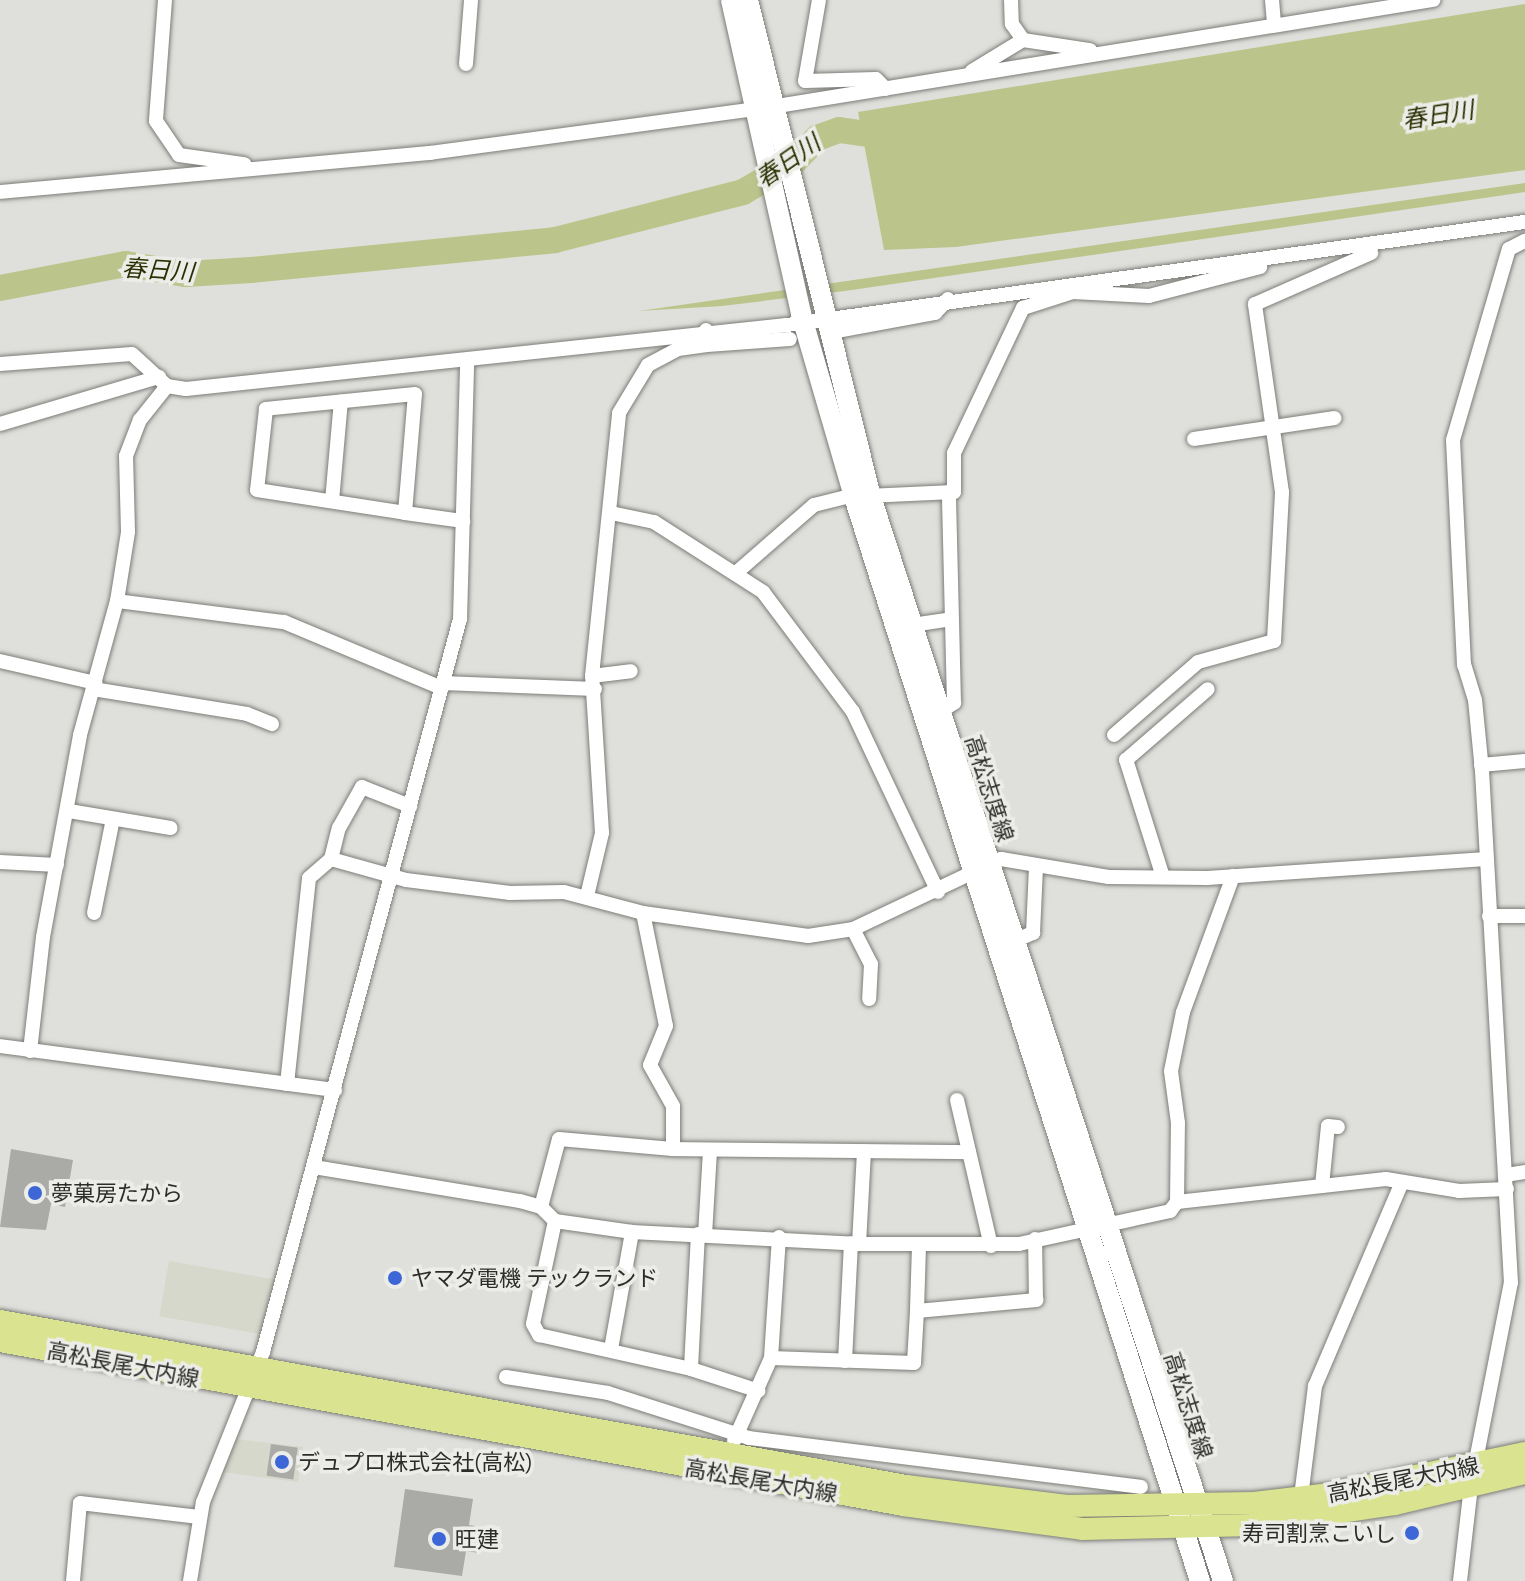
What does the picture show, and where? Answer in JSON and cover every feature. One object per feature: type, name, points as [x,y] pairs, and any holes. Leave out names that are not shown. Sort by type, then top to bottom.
[{"type":"main road","name":"高松志度線","points":[[731,0],[764,113],[812,316],[863,497],[1193,1528],[1200,1581]]},
{"type":"main road","name":"高松志度線","points":[[748,0],[764,113]]},
{"type":"main road","name":"高松志度線","points":[[863,497],[912,625],[940,712],[982,869],[1014,941],[1096,1223]]},
{"type":"main road","name":"高松長尾大内線","points":[[0,1321],[255,1377]]},
{"type":"main road","name":"高松長尾大内線","points":[[0,1341],[255,1377],[1025,1501],[1186,1506],[1301,1497],[1474,1475],[1525,1473]]},
{"type":"main road","name":"高松長尾大内線","points":[[730,1454],[1024,1523],[1193,1528],[1335,1514],[1474,1475],[1525,1453]]},
{"type":"main road","name":"高松志度線","points":[[1193,1528],[1223,1581]]},
{"type":"street","points":[[165,0],[156,121],[179,155],[265,168]]},
{"type":"street","points":[[466,64],[471,0]]},
{"type":"street","points":[[819,0],[805,81],[876,79],[886,89]]},
{"type":"street","points":[[1011,0],[1012,24],[1023,40]]},
{"type":"street","points":[[1272,0],[1274,22]]},
{"type":"street","points":[[0,192],[541,141],[764,113],[1274,22],[1433,0]]},
{"type":"street","points":[[966,75],[1023,40],[1102,52]]},
{"type":"street","points":[[0,424],[163,382],[467,361],[1386,246],[1525,222]]},
{"type":"street","points":[[1460,1581],[1474,1475],[1518,1280],[1506,1182],[1481,765],[1475,700],[1464,665],[1453,440],[1509,249],[1525,241]]},
{"type":"street","points":[[1114,735],[1198,662],[1274,641],[1282,492],[1255,304],[1386,246]]},
{"type":"street","points":[[737,572],[814,505],[863,497],[954,492],[954,453],[1017,314],[1072,287],[1149,296],[1277,260]]},
{"type":"street","points":[[842,330],[935,313],[948,299]]},
{"type":"street","points":[[706,330],[707,345]]},
{"type":"street","points":[[587,896],[602,833],[593,683],[619,413],[648,365],[678,349],[790,339]]},
{"type":"street","points":[[0,364],[132,354],[163,382]]},
{"type":"street","points":[[190,1581],[199,1517],[255,1377],[460,619],[467,361]]},
{"type":"street","points":[[30,1051],[57,865],[94,686],[117,601],[128,532],[126,456],[140,420],[163,382]]},
{"type":"street","points":[[405,513],[415,394],[266,409],[257,490],[405,513],[463,521]]},
{"type":"street","points":[[332,501],[341,401]]},
{"type":"street","points":[[1194,439],[1334,418]]},
{"type":"street","points":[[940,712],[954,703],[949,492]]},
{"type":"street","points":[[611,513],[654,522],[737,572],[773,604],[853,712],[938,892]]},
{"type":"street","points":[[117,601],[284,622],[442,686],[593,683],[631,671]]},
{"type":"street","points":[[912,625],[952,619]]},
{"type":"street","points":[[0,661],[94,686],[247,714],[272,724]]},
{"type":"street","points":[[1163,877],[1126,760],[1208,689]]},
{"type":"street","points":[[1481,765],[1525,761]]},
{"type":"street","points":[[287,1084],[305,947],[305,889],[331,859],[339,828],[362,787],[410,806]]},
{"type":"street","points":[[69,811],[171,828]]},
{"type":"street","points":[[94,913],[113,819]]},
{"type":"street","points":[[331,859],[392,874],[510,893],[587,896],[643,913],[808,936],[853,929],[938,892],[1001,859],[1036,866],[1163,877],[1233,876],[1486,859]]},
{"type":"street","points":[[0,862],[57,865]]},
{"type":"street","points":[[1014,941],[1033,933],[1036,866]]},
{"type":"street","points":[[314,1167],[541,1207],[555,1221],[632,1232],[779,1237],[855,1244],[991,1246],[1035,1239],[1096,1223],[1170,1211],[1177,1202],[1171,1071],[1183,1012],[1233,876]]},
{"type":"street","points":[[643,913],[666,1026],[650,1065],[673,1106],[673,1149]]},
{"type":"street","points":[[1489,916],[1525,916]]},
{"type":"street","points":[[853,929],[871,964],[869,999]]},
{"type":"street","points":[[0,1046],[335,1090]]},
{"type":"street","points":[[957,1100],[991,1246]]},
{"type":"street","points":[[1322,1186],[1328,1126],[1338,1127]]},
{"type":"street","points":[[541,1207],[559,1139],[673,1149],[969,1152]]},
{"type":"street","points":[[691,1369],[710,1150]]},
{"type":"street","points":[[845,1361],[864,1151]]},
{"type":"street","points":[[1177,1202],[1386,1179],[1401,1184],[1506,1182],[1525,1172]]},
{"type":"street","points":[[1301,1497],[1315,1386],[1401,1184]]},
{"type":"street","points":[[555,1221],[533,1324],[539,1335],[691,1369],[759,1391]]},
{"type":"street","points":[[611,1349],[632,1232]]},
{"type":"street","points":[[730,1454],[771,1358],[779,1237]]},
{"type":"street","points":[[917,1311],[1036,1300],[1035,1239]]},
{"type":"street","points":[[771,1358],[914,1363],[919,1246]]},
{"type":"street","points":[[506,1377],[608,1393],[730,1454],[1141,1487]]},
{"type":"street","points":[[73,1581],[80,1503],[199,1517]]},
{"type":"shaded area","points":[[169,1261],[277,1280],[268,1335],[159,1316]]},
{"type":"shaded area","points":[[235,1439],[303,1447],[298,1482],[221,1472]]},
{"type":"water","points":[[1525,4],[1525,170],[956,247],[884,250],[858,112]]},
{"type":"water","points":[[1525,183],[1525,192],[845,291],[722,306],[639,311]]},
{"type":"building","name":"夢菓房たから","points":[[11,1149],[73,1160],[65,1207],[51,1204],[46,1230],[0,1227]]},
{"type":"building","name":"デュプロ株式会社(高松)","points":[[271,1444],[298,1448],[293,1479],[267,1476]]},
{"type":"building","name":"旺建","points":[[405,1489],[473,1499],[469,1525],[482,1527],[479,1553],[466,1551],[462,1576],[394,1567]]},
{"type":"waterway","name":"春日川","points":[[0,288],[126,264],[186,274],[555,240],[743,192],[793,163],[817,138],[839,130],[896,138]]},
{"type":"place","name":"夢菓房たから","points":[[35,1193]]},
{"type":"place","name":"ヤマダ電機 テックランド","points":[[395,1278]]},
{"type":"place","name":"デュプロ株式会社(高松)","points":[[282,1462]]},
{"type":"place","name":"寿司割烹こいし","points":[[1412,1533]]},
{"type":"place","name":"旺建","points":[[439,1539]]}]
